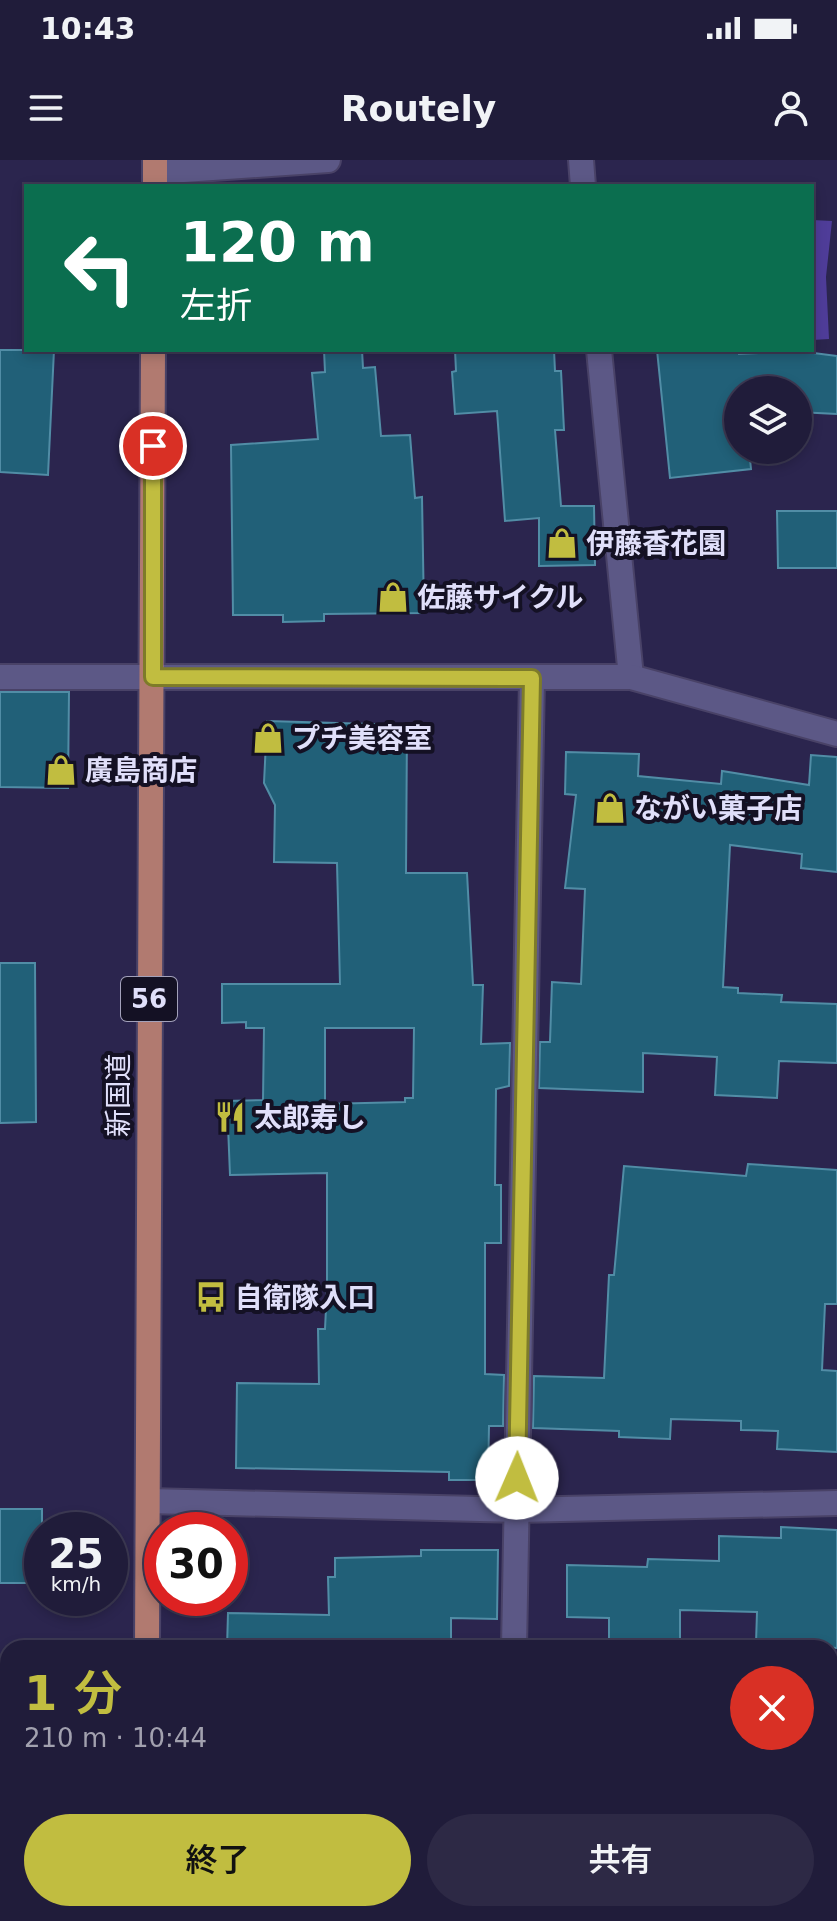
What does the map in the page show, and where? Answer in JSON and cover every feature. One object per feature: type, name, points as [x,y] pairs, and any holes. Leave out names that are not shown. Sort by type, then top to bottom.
[{"type":"main road","name":"新国道","points":[[147,1640],[153,352]]},
{"type":"street","points":[[155,173],[328,160]]},
{"type":"street","points":[[581,160],[583,184]]},
{"type":"street","points":[[599,352],[631,677]]},
{"type":"street","points":[[0,677],[631,677],[837,734]]},
{"type":"street","points":[[514,1640],[532,678]]},
{"type":"street","points":[[148,1501],[517,1510],[837,1503]]},
{"type":"shaded area","points":[[814,220],[832,221],[826,277],[829,339],[814,340]]},
{"type":"building","points":[[0,350],[54,352],[48,475],[0,472]]},
{"type":"building","points":[[324,352],[362,352],[363,368],[375,367],[381,436],[410,435],[415,498],[422,497],[424,613],[324,614],[324,621],[283,622],[283,615],[233,615],[231,445],[318,439],[312,373],[325,372]]},
{"type":"building","points":[[455,352],[554,352],[555,371],[561,371],[564,430],[555,430],[561,506],[594,506],[595,565],[539,566],[539,518],[505,521],[497,411],[455,414],[452,372],[456,371]]},
{"type":"building","points":[[657,352],[806,352],[837,356],[837,414],[812,413],[812,376],[724,376],[724,464],[750,464],[751,469],[670,478]]},
{"type":"building","points":[[777,511],[837,511],[837,568],[778,568]]},
{"type":"building","points":[[0,692],[69,692],[68,788],[0,787]]},
{"type":"building","points":[[267,721],[407,725],[406,873],[467,873],[473,985],[483,985],[481,1044],[510,1043],[509,1086],[496,1089],[495,1185],[501,1185],[501,1243],[485,1243],[485,1374],[504,1375],[503,1426],[489,1426],[488,1480],[449,1480],[449,1472],[236,1468],[237,1383],[319,1384],[318,1329],[325,1329],[327,1288],[327,1173],[230,1175],[227,1101],[263,1100],[264,1028],[246,1028],[246,1022],[222,1023],[222,984],[340,984],[337,863],[274,862],[275,805],[264,783]],"holes":[[[325,1028],[414,1028],[413,1098],[405,1098],[405,1102],[325,1104]]]},
{"type":"building","points":[[566,752],[639,754],[638,776],[721,784],[722,771],[809,785],[811,755],[837,757],[837,872],[801,868],[802,854],[730,845],[723,987],[738,988],[738,993],[782,995],[781,1002],[837,1004],[837,1063],[779,1061],[777,1098],[715,1095],[717,1057],[643,1053],[643,1092],[539,1088],[540,1042],[550,1042],[552,982],[581,984],[585,889],[565,888],[576,795],[565,794]]},
{"type":"building","points":[[0,963],[35,963],[36,1122],[0,1123]]},
{"type":"building","points":[[748,1164],[837,1170],[837,1304],[825,1304],[822,1370],[837,1371],[837,1452],[777,1449],[778,1431],[741,1430],[741,1421],[671,1419],[670,1439],[619,1437],[619,1431],[533,1428],[534,1376],[604,1378],[609,1275],[614,1275],[624,1166],[746,1176]]},
{"type":"building","points":[[0,1509],[42,1509],[42,1512],[24,1512],[24,1583],[0,1583]]},
{"type":"building","points":[[781,1527],[837,1530],[837,1640],[756,1640],[757,1612],[680,1610],[680,1640],[609,1640],[609,1618],[567,1617],[567,1565],[647,1567],[648,1559],[719,1561],[719,1536],[781,1538]]},
{"type":"building","points":[[421,1550],[498,1550],[497,1619],[451,1618],[451,1640],[227,1640],[228,1616],[248,1616],[248,1613],[329,1615],[328,1577],[335,1577],[335,1558],[421,1556]]},
{"type":"place","name":"伊藤香花園","points":[[562,543]]},
{"type":"place","name":"佐藤サイクル","points":[[393,597]]},
{"type":"place","name":"プチ美容室","points":[[268,738]]},
{"type":"place","name":"廣島商店","points":[[61,770]]},
{"type":"place","name":"ながい菓子店","points":[[610,808]]},
{"type":"place","name":"太郎寿し","points":[[230,1117]]},
{"type":"place","name":"自衛隊入口","points":[[211,1297]]},
{"type":"route","points":[[153,446],[153,677],[532,678],[517,1478]]}]
